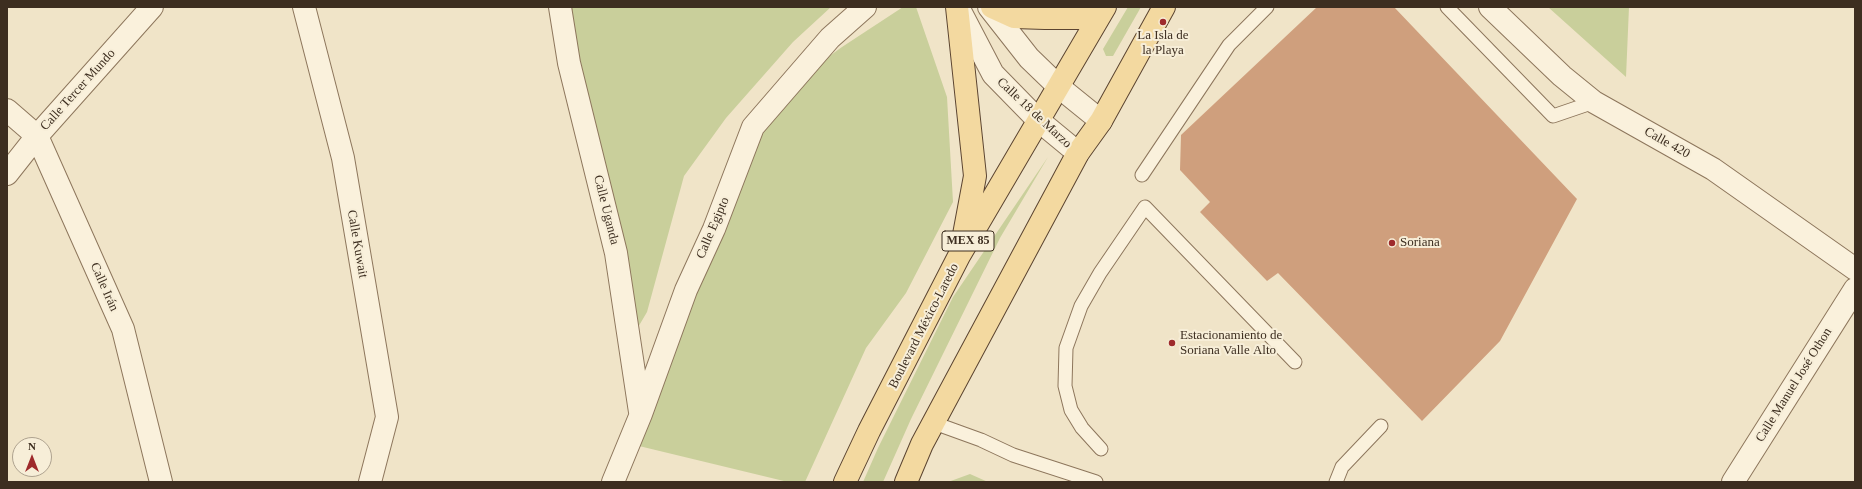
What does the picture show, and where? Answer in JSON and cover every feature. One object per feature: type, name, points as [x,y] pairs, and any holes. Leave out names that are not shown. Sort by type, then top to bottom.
[{"type":"main road","points":[[958,7],[974,176],[960,256]]},
{"type":"main road","points":[[992,7],[1014,17],[1084,18],[1095,7]]},
{"type":"main road","name":"Boulevard México-Laredo","points":[[845,482],[869,431],[960,256],[1105,7]]},
{"type":"main road","points":[[906,482],[922,444],[1078,153],[1102,121],[1164,7]]},
{"type":"street","name":"Calle Tercer Mundo","points":[[7,174],[37,136],[152,7]]},
{"type":"street","name":"Calle Kuwait","points":[[304,7],[343,158],[387,417],[370,482]]},
{"type":"street","name":"Calle Uganda","points":[[560,7],[569,63],[616,253],[641,414]]},
{"type":"street","name":"Calle Egipto","points":[[613,482],[641,414],[686,290],[714,229],[753,127],[830,38],[865,7]]},
{"type":"street","name":"Calle 18 de Marzo","points":[[958,7],[993,74],[1038,120],[1078,153]]},
{"type":"street","points":[[989,7],[1029,58],[1059,87],[1102,121]]},
{"type":"street","name":"Calle 420","points":[[1490,7],[1562,76],[1594,102],[1713,169],[1855,268]]},
{"type":"street","name":"Calle Irán","points":[[7,110],[37,136],[123,329],[161,482]]},
{"type":"street","name":"Calle Manuel José Othon","points":[[1733,482],[1855,289]]},
{"type":"lane","points":[[1142,175],[1229,45],[1267,7]]},
{"type":"lane","points":[[1447,7],[1553,116],[1594,102]]},
{"type":"lane","points":[[1102,449],[1082,428],[1071,410],[1065,386],[1066,348],[1081,306],[1100,273],[1145,207],[1295,362]]},
{"type":"lane","points":[[934,423],[981,440],[1013,455],[1096,482]]},
{"type":"lane","points":[[1336,482],[1342,467],[1381,426]]},
{"type":"green space","points":[[562,7],[831,7],[793,42],[726,118],[684,176],[647,312],[630,341]]},
{"type":"green space","points":[[903,7],[916,7],[947,97],[953,202],[906,293],[866,348],[805,482],[788,482],[639,446],[717,190],[769,100],[842,47]]},
{"type":"green space","points":[[1128,7],[1141,7],[1113,56],[1106,56],[1103,49]]},
{"type":"green space","points":[[1548,7],[1629,7],[1626,77]]},
{"type":"green space","points":[[1048,157],[1000,238],[911,419],[883,482],[863,482],[878,448],[953,297]]},
{"type":"green space","points":[[970,474],[988,482],[948,482]]},
{"type":"building","name":"Soriana","points":[[1317,7],[1394,7],[1577,199],[1500,341],[1422,421],[1278,273],[1267,281],[1200,212],[1210,202],[1180,170],[1181,135]]},
{"type":"place","name":"La Isla de la Playa","points":[[1163,22]]},
{"type":"place","name":"Soriana","points":[[1392,243]]},
{"type":"place","name":"Estacionamiento de Soriana Valle Alto","points":[[1172,343]]}]
